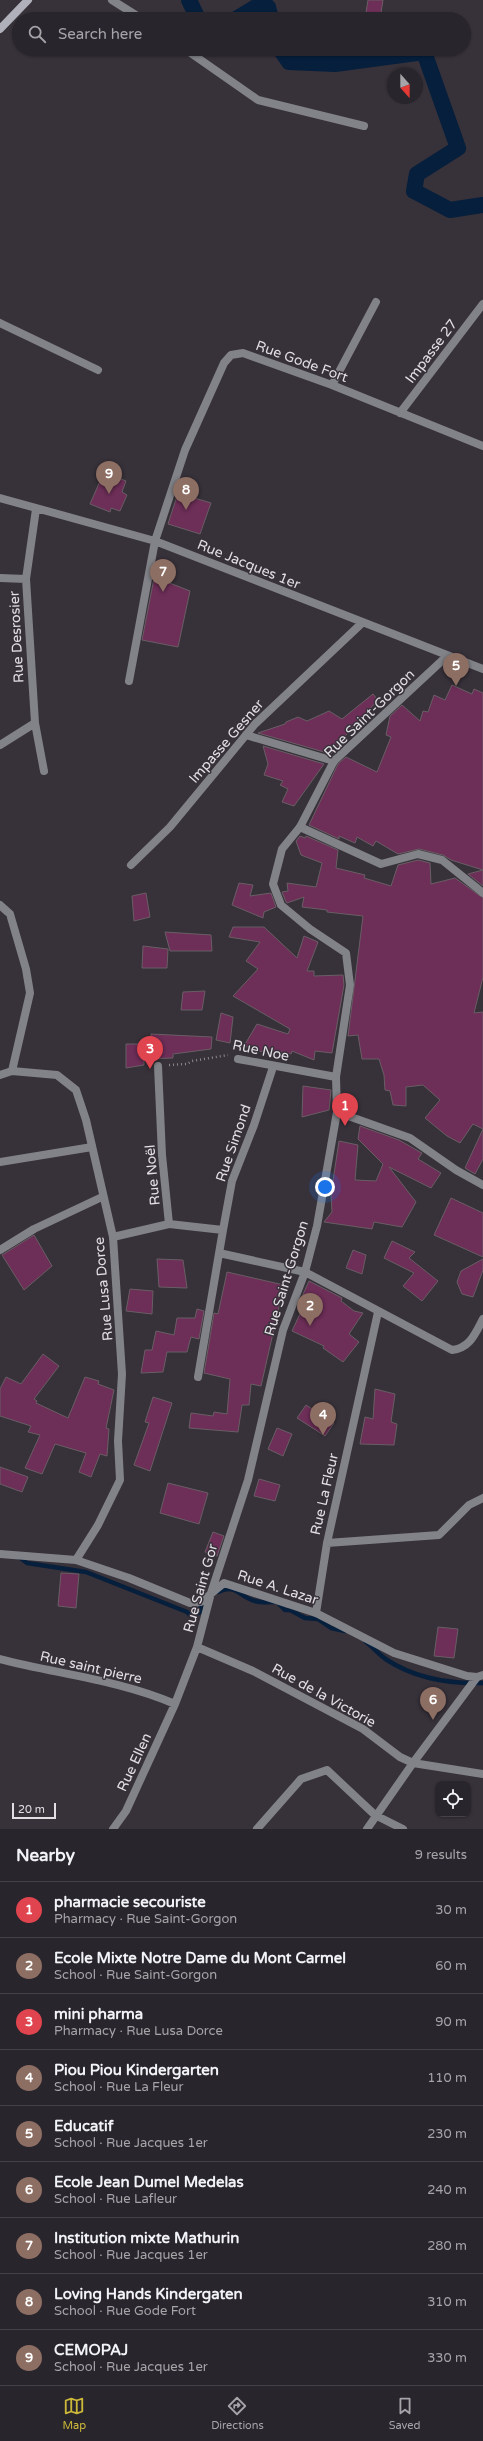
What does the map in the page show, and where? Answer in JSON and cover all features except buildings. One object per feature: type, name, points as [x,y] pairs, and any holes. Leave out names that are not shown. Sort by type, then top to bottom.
[{"type":"main road","points":[[16,12],[28,0]]},
{"type":"main road","points":[[0,29],[12,17]]},
{"type":"street","points":[[112,0],[131,12]]},
{"type":"street","points":[[195,56],[258,100],[364,126]]},
{"type":"street","points":[[332,385],[376,302]]},
{"type":"street","name":"Impasse 27","points":[[400,413],[483,304]]},
{"type":"street","points":[[0,323],[98,370]]},
{"type":"street","name":"Rue Gode Fort","points":[[155,541],[185,450],[224,363],[231,355],[243,353],[332,385],[483,446]]},
{"type":"street","name":"Rue Jacques 1er","points":[[0,498],[155,541],[483,669]]},
{"type":"street","name":"Rue Desrosier","points":[[36,509],[26,579],[34,723],[44,771]]},
{"type":"street","points":[[129,681],[155,541]]},
{"type":"street","points":[[0,578],[26,579]]},
{"type":"street","name":"Impasse Gesner","points":[[131,865],[170,828],[246,735],[362,623]]},
{"type":"street","name":"Rue Saint-Gorgon","points":[[248,1480],[283,1330],[305,1272],[317,1226],[338,1112],[336,1077],[350,985],[346,953],[310,929],[281,904],[273,884],[282,849],[300,827],[334,760],[447,656]]},
{"type":"street","points":[[0,745],[34,723]]},
{"type":"street","points":[[246,735],[334,760]]},
{"type":"street","points":[[300,827],[381,864],[418,854],[442,860],[483,893]]},
{"type":"street","points":[[0,904],[10,914],[26,969],[30,993],[12,1071]]},
{"type":"street","name":"Rue Noe","points":[[238,1060],[336,1077]]},
{"type":"street","name":"Rue Noël","points":[[113,1237],[169,1224],[162,1154],[158,1066]]},
{"type":"street","name":"Rue Simond","points":[[198,1376],[232,1181],[254,1125],[273,1066]]},
{"type":"street","name":"Rue Lusa Dorce","points":[[0,1075],[12,1071],[57,1075],[76,1090],[92,1147],[102,1197],[113,1237],[122,1374],[118,1441],[120,1480],[98,1525],[76,1560]]},
{"type":"street","points":[[338,1112],[410,1138],[456,1170],[483,1185]]},
{"type":"street","points":[[0,1162],[92,1147]]},
{"type":"street","points":[[0,1250],[34,1229],[102,1197]]},
{"type":"street","points":[[169,1224],[223,1230]]},
{"type":"street","points":[[219,1253],[305,1272],[452,1350],[463,1349],[471,1342],[483,1319]]},
{"type":"street","name":"Rue La Fleur","points":[[316,1613],[327,1543],[378,1312]]},
{"type":"street","name":"Rue Saint Gor","points":[[175,1704],[197,1647],[211,1593],[248,1480]]},
{"type":"street","points":[[327,1543],[439,1535],[469,1505],[483,1498]]},
{"type":"street","name":"Rue A. Lazar","points":[[0,1554],[76,1560],[129,1578],[190,1603],[202,1602],[224,1583],[316,1613],[394,1653],[480,1676]]},
{"type":"street","name":"Rue de la Victorie","points":[[197,1647],[253,1671],[363,1729],[400,1757],[413,1763],[483,1774]]},
{"type":"street","name":"Rue saint pierre","points":[[0,1659],[44,1671],[126,1687],[175,1704]]},
{"type":"street","points":[[367,1829],[375,1815],[413,1763],[480,1676]]},
{"type":"street","name":"Rue Ellen","points":[[113,1829],[126,1811],[175,1704]]},
{"type":"street","points":[[257,1829],[301,1779],[327,1770],[375,1815],[403,1829]]},
{"type":"path","name":"Rue Noe","points":[[158,1066],[187,1064],[192,1061],[228,1055],[238,1060]]},
{"type":"waterway","points":[[189,0],[195,12]]},
{"type":"waterway","points":[[247,12],[254,8],[268,7],[269,12]]},
{"type":"waterway","points":[[285,56],[289,62],[335,64],[394,56]]},
{"type":"waterway","points":[[425,56],[458,148],[417,174],[414,191],[450,210],[483,205]]},
{"type":"waterway","points":[[18,1556],[27,1563],[86,1572],[187,1612],[191,1616],[203,1611],[200,1608],[204,1601]]},
{"type":"waterway","points":[[218,1592],[229,1589],[255,1601],[277,1602],[285,1610],[290,1610],[305,1618],[318,1619],[331,1628],[345,1631]]},
{"type":"waterway","points":[[366,1642],[381,1656],[409,1671],[433,1679],[483,1683]]},
{"type":"place","name":"CEMOPAJ","points":[[109,494]]},
{"type":"place","name":"Loving Hands Kindergaten","points":[[186,510]]},
{"type":"place","name":"Institution mixte Mathurin","points":[[163,592]]},
{"type":"place","name":"Educatif","points":[[456,686]]},
{"type":"place","name":"mini pharma","points":[[150,1069]]},
{"type":"place","name":"pharmacie secouriste","points":[[345,1126]]},
{"type":"place","name":"Ecole Mixte Notre Dame du Mont Carmel","points":[[310,1326]]},
{"type":"place","name":"Piou Piou Kindergarten","points":[[323,1435]]},
{"type":"place","name":"Ecole Jean Dumel Medelas","points":[[433,1720]]}]
